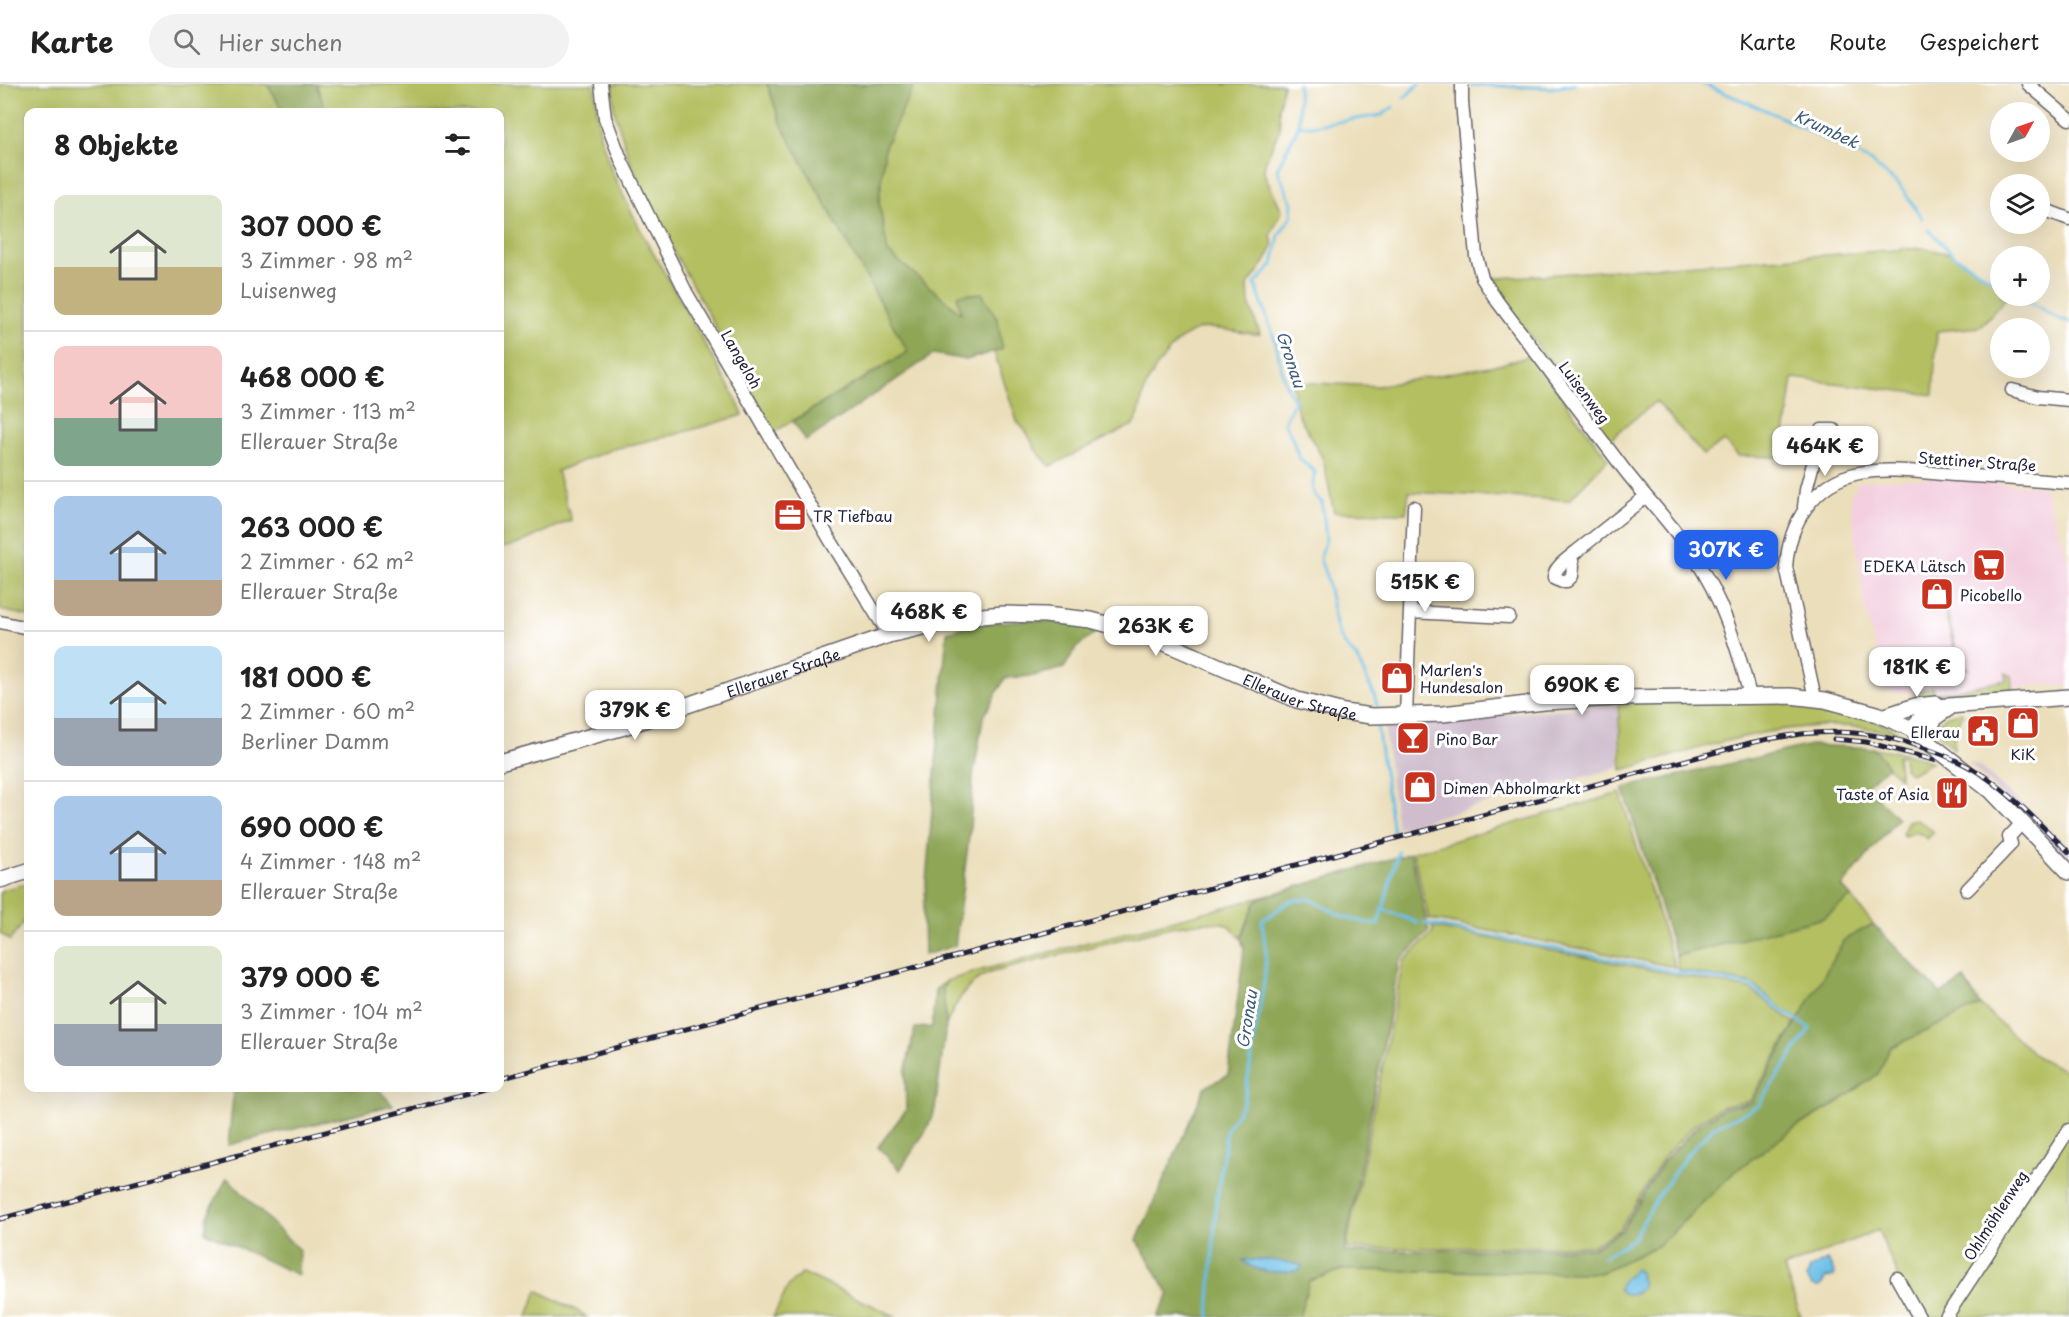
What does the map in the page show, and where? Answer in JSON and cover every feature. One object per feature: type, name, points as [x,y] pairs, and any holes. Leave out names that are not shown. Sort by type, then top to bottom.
[{"type":"main road","name":"Ellerauer Straße","points":[[504,761],[624,727],[889,635],[961,618],[1003,614],[1045,615],[1091,620],[1165,643],[1297,700],[1371,716],[1406,717],[1478,711],[1544,702],[1750,696],[1815,698],[1885,716],[1918,731],[1987,788],[2069,872]]},
{"type":"main road","points":[[1885,716],[1922,705],[2069,697]]},
{"type":"main road","points":[[1918,731],[1920,718],[1928,711],[1954,705]]},
{"type":"main road","points":[[0,880],[24,872]]},
{"type":"street","name":"Langeloh","points":[[601,84],[604,118],[632,182],[686,292],[829,538],[889,635]]},
{"type":"street","name":"Luisenweg","points":[[1462,84],[1461,102],[1475,246],[1482,278],[1645,497],[1679,536],[1712,587],[1742,663],[1750,696]]},
{"type":"street","points":[[2028,84],[2069,119]]},
{"type":"street","points":[[2050,212],[2069,219]]},
{"type":"street","points":[[2012,390],[2038,397],[2069,400]]},
{"type":"street","points":[[1804,507],[1806,490],[1822,430],[1834,430]]},
{"type":"street","name":"Stettiner Straße","points":[[1815,698],[1786,567],[1787,547],[1793,528],[1804,507],[1821,491],[1839,480],[1859,473],[1895,471],[2069,483]]},
{"type":"street","points":[[1571,556],[1645,497]]},
{"type":"street","points":[[1406,717],[1414,507]]},
{"type":"street","points":[[1410,612],[1509,617]]},
{"type":"street","points":[[0,622],[24,627]]},
{"type":"street","points":[[1967,890],[2011,844],[2009,837],[2021,824]]},
{"type":"street","name":"Ohlmöhlenweg","points":[[1946,1317],[2069,1130]]},
{"type":"street","points":[[1897,1278],[1919,1317]]},
{"type":"shaded area","points":[[1934,478],[2044,487],[2069,563],[2069,685],[2036,685],[1936,697],[1915,692],[1888,692],[1865,610],[1850,496],[1860,481]]},
{"type":"shaded area","points":[[1617,705],[1620,767],[1397,828],[1384,723]]},
{"type":"shaded area","points":[[1968,762],[1979,766],[2069,848],[2069,864]]},
{"type":"green space","points":[[0,84],[267,84],[282,108],[24,108],[24,615],[0,610]]},
{"type":"green space","points":[[267,84],[316,84],[325,108],[282,108]]},
{"type":"green space","points":[[316,84],[594,84],[600,135],[612,172],[643,235],[743,415],[613,449],[557,471],[571,520],[516,545],[504,547],[504,108],[325,108]]},
{"type":"green space","points":[[613,84],[767,84],[782,126],[908,352],[774,432],[660,227],[629,159],[614,110]]},
{"type":"green space","points":[[767,84],[915,84],[885,146],[879,202],[888,252],[961,313],[957,295],[982,293],[998,320],[1002,349],[966,360],[934,354],[806,441],[793,421],[908,352],[782,126]]},
{"type":"green space","points":[[915,84],[1283,84],[1279,107],[1280,128],[1265,163],[1264,173],[1282,211],[1271,234],[1273,246],[1265,262],[1248,285],[1249,303],[1260,334],[1207,328],[1200,329],[1181,339],[1156,368],[1145,390],[1139,414],[1133,425],[1050,466],[1036,450],[1017,421],[994,352],[1002,349],[888,253],[879,202],[885,145]]},
{"type":"green space","points":[[1923,248],[1951,254],[1990,279],[1990,306],[1999,306],[1980,327],[1937,331],[1933,395],[1793,378],[1782,457],[1738,456],[1724,441],[1703,455],[1656,401],[1609,440],[1487,279]]},
{"type":"green space","points":[[1531,356],[1608,459],[1569,500],[1409,492],[1406,513],[1334,512],[1323,459],[1298,414],[1292,382],[1378,386],[1501,364]]},
{"type":"green space","points":[[1947,612],[1961,668],[1968,667],[1969,669],[1954,671],[1959,668],[1945,614]]},
{"type":"green space","points":[[1103,614],[1133,621],[1270,681],[1103,616]]},
{"type":"green space","points":[[1034,620],[1084,625],[1096,632],[1076,648],[1064,668],[1033,676],[1005,678],[983,718],[973,777],[970,829],[955,946],[924,955],[923,917],[947,632],[977,623]]},
{"type":"green space","points":[[2006,673],[2011,676],[2013,693],[1915,696],[1915,692],[1933,687],[1934,694],[2006,680]]},
{"type":"green space","points":[[1744,700],[1809,704],[1847,711],[1900,732],[1925,747],[1887,732],[1854,727],[1821,726],[1753,735],[1622,770],[1618,703]]},
{"type":"green space","points":[[1961,712],[1963,714],[1954,733],[1954,749],[1938,733],[1937,724],[1947,715]]},
{"type":"green space","points":[[1811,745],[1873,748],[1888,766],[1866,786],[1898,818],[1842,887],[1851,897],[1823,918],[1676,956],[1623,788]]},
{"type":"green space","points":[[1873,748],[1905,753],[1932,762],[1909,773],[1904,768],[1903,756],[1897,756],[1900,778]]},
{"type":"green space","points":[[1620,793],[1675,967],[1429,919],[1413,852]]},
{"type":"green space","points":[[1917,819],[1934,832],[1927,839],[1919,833],[1904,836],[1902,834],[1908,821]]},
{"type":"green space","points":[[1411,853],[1429,931],[1399,962],[1344,1252],[1593,1248],[1622,1230],[1664,1161],[1696,1127],[1724,1108],[1751,1103],[1844,940],[1873,924],[1941,994],[1964,979],[1980,1005],[1890,1048],[1878,1074],[1834,1105],[1796,1127],[1734,1172],[1659,1245],[1599,1273],[1342,1270],[1309,1281],[1299,1317],[1157,1317],[1169,1294],[1137,1240],[1205,1087],[1228,1075],[1244,949],[1241,938],[1255,903],[1263,897]]},
{"type":"green space","points":[[24,884],[24,922],[10,940],[0,933],[0,891]]},
{"type":"green space","points":[[1263,897],[1255,903],[1241,938],[1231,927],[1222,923],[1204,922],[1170,927],[989,973],[968,988],[946,1025],[943,989],[946,981]]},
{"type":"green space","points":[[1851,897],[1873,924],[1844,940],[1799,1020],[1753,984],[1679,970],[1676,956],[1823,918]]},
{"type":"green space","points":[[1432,927],[1750,989],[1795,1023],[1750,1101],[1723,1106],[1694,1125],[1664,1157],[1620,1229],[1592,1246],[1346,1249],[1403,962],[1433,932]]},
{"type":"green space","points":[[946,981],[943,989],[946,1025],[935,1109],[927,1129],[900,1170],[878,1147],[906,1110],[905,1073],[915,1028],[932,1027],[935,990]]},
{"type":"green space","points":[[1980,1005],[2036,1056],[2069,1073],[2069,1317],[1916,1317],[1878,1230],[1784,1268],[1801,1317],[1299,1317],[1309,1281],[1342,1270],[1599,1273],[1659,1245],[1734,1172],[1796,1127],[1834,1105],[1878,1074],[1890,1048]]},
{"type":"green space","points":[[234,1092],[381,1092],[393,1105],[228,1145]]},
{"type":"green space","points":[[227,1178],[299,1250],[298,1275],[205,1232],[207,1216]]},
{"type":"green space","points":[[803,1273],[897,1317],[773,1317],[789,1285]]},
{"type":"green space","points":[[537,1290],[581,1313],[587,1317],[528,1317]]},
{"type":"water","points":[[1243,1260],[1271,1260],[1302,1265],[1299,1270],[1269,1271],[1254,1268]]},
{"type":"water","points":[[1828,1260],[1834,1276],[1826,1278],[1820,1287],[1812,1286],[1807,1278],[1810,1268]]},
{"type":"water","points":[[1636,1269],[1643,1286],[1634,1293],[1624,1294],[1619,1289],[1623,1279]]},
{"type":"waterway","name":"Gronau","points":[[1298,84],[1299,125],[1277,169],[1292,203],[1291,217],[1279,235],[1273,265],[1255,284],[1276,343],[1284,380],[1294,402],[1284,422],[1299,458],[1315,472],[1313,489],[1315,496],[1322,502],[1326,538],[1320,559],[1327,579],[1337,629],[1344,644],[1357,658],[1377,706]]},
{"type":"waterway","name":"Krumbek","points":[[1404,98],[1419,84]]},
{"type":"waterway","name":"Krumbek","points":[[1471,85],[1551,88],[1574,84]]},
{"type":"waterway","name":"Krumbek","points":[[1703,84],[1770,112],[1870,161],[1900,186],[1922,218]]},
{"type":"waterway","name":"Krumbek","points":[[1299,125],[1311,126],[1382,115],[1393,107]]},
{"type":"waterway","name":"Krumbek","points":[[1929,230],[1953,255],[1990,278]]},
{"type":"waterway","name":"Krumbek","points":[[2036,306],[2062,321],[2069,322]]},
{"type":"waterway","name":"Gronau","points":[[1377,726],[1393,831]]},
{"type":"waterway","name":"Gronau","points":[[1209,1317],[1216,1205],[1227,1128],[1244,1102],[1265,976],[1266,952],[1262,921],[1290,901],[1310,899],[1343,917],[1377,925],[1398,852]]},
{"type":"waterway","points":[[1383,909],[1418,923]]},
{"type":"waterway","points":[[1424,923],[1751,986],[1810,1028],[1758,1106],[1714,1127],[1686,1156],[1656,1199],[1634,1238],[1604,1257]]},
{"type":"railway","points":[[504,1078],[1774,738],[1840,732],[1884,737],[1930,750],[1974,770],[1998,786],[2069,852]]},
{"type":"railway","points":[[1834,739],[1866,742],[1934,760]]},
{"type":"railway","points":[[0,1219],[475,1092]]},
{"type":"place","name":"TR Tiefbau","points":[[790,515]]},
{"type":"place","name":"EDEKA Lätsch","points":[[1989,565]]},
{"type":"place","name":"Picobello","points":[[1937,594]]},
{"type":"place","name":"Marlen's Hundesalon","points":[[1397,678]]},
{"type":"place","name":"KiK","points":[[2023,723]]},
{"type":"place","name":"Ellerau","points":[[1983,731]]},
{"type":"place","name":"Pino Bar","points":[[1413,738]]},
{"type":"place","name":"Dimen Abholmarkt","points":[[1420,787]]},
{"type":"place","name":"Taste of Asia","points":[[1952,793]]}]
